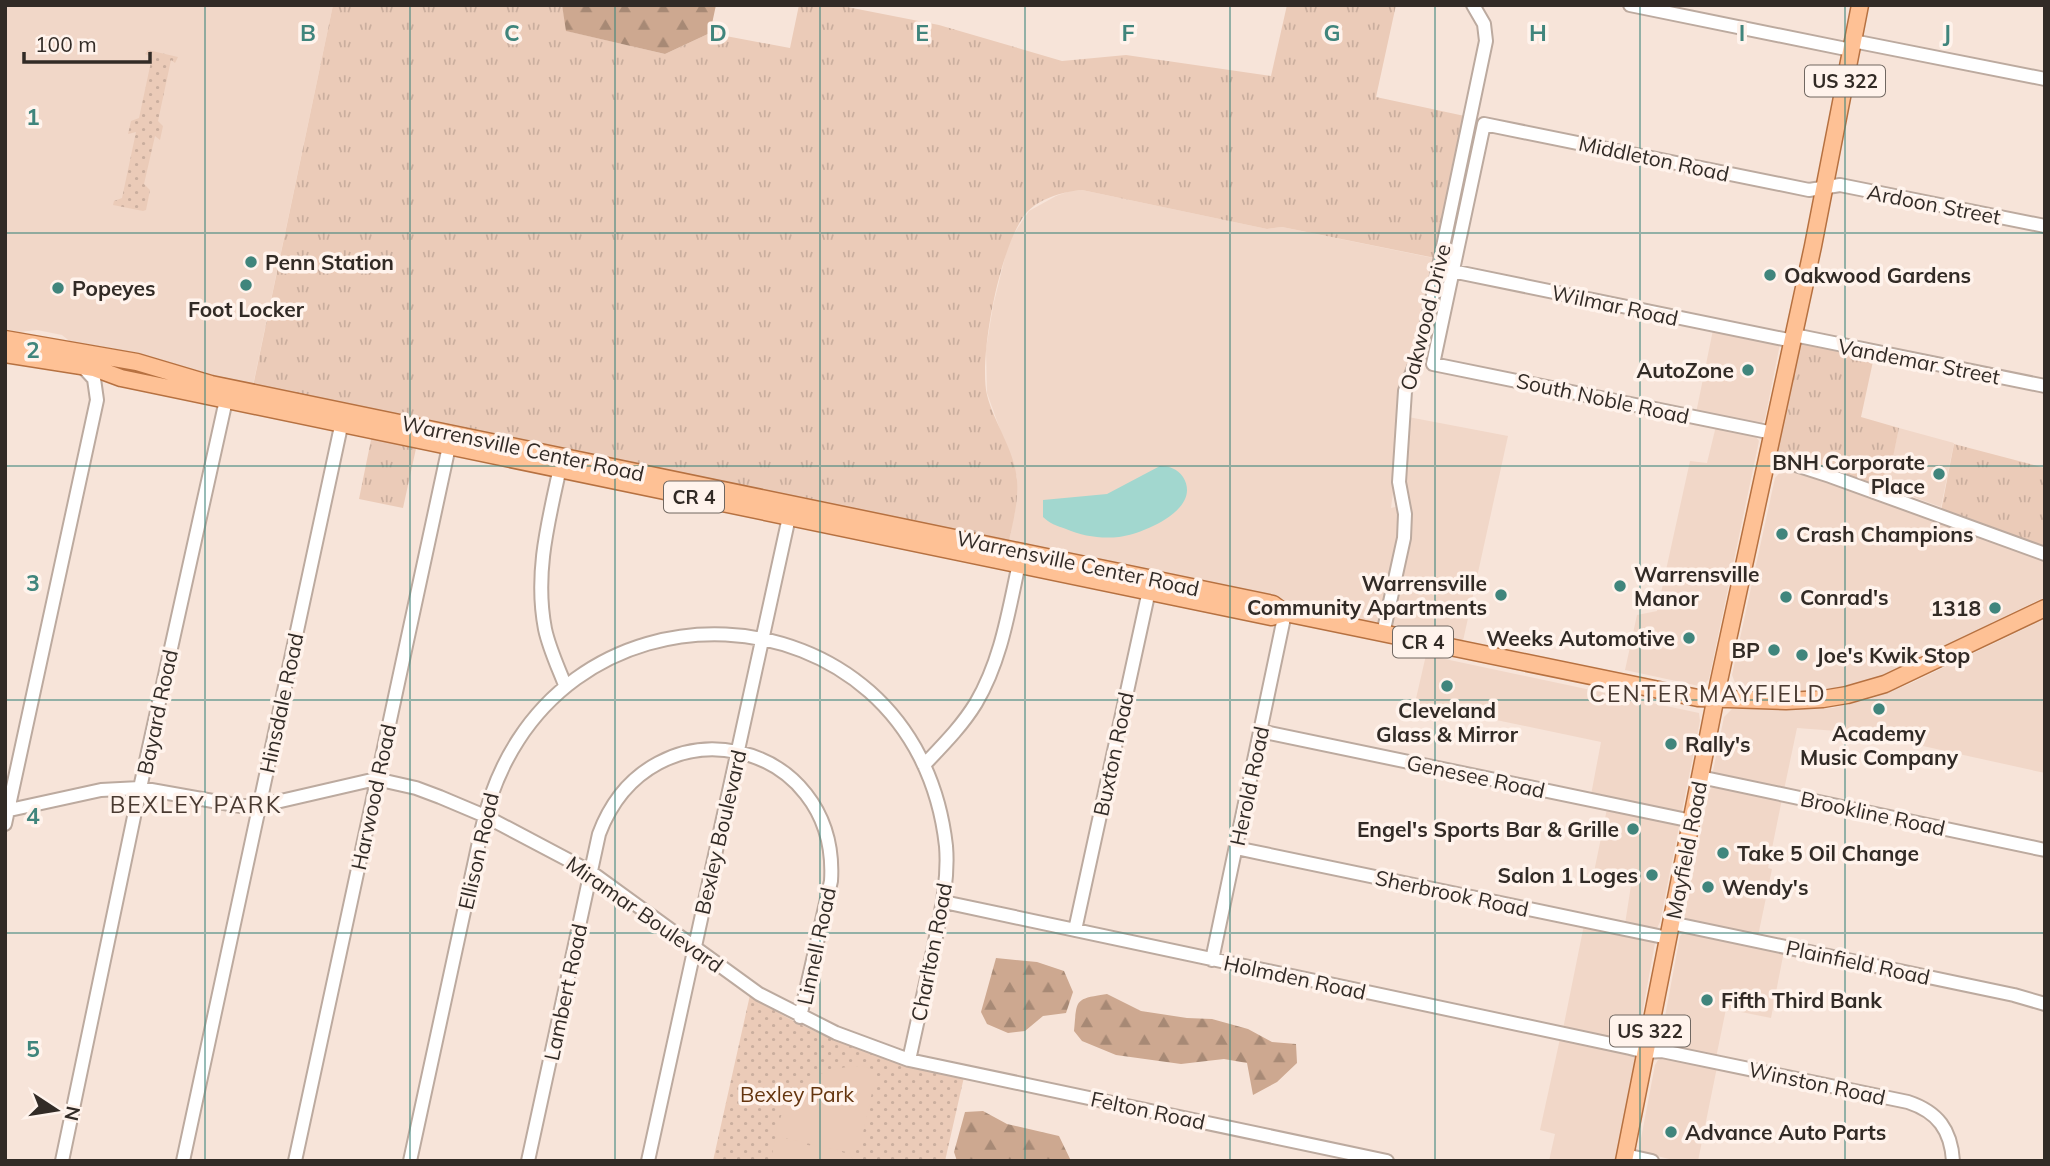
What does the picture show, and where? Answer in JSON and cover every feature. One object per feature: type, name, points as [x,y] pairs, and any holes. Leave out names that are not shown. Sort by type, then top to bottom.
[{"type":"main road","name":"Mayfield Road","points":[[1625,1158],[1716,698],[1793,338],[1860,5]]},
{"type":"main road","name":"Warrensville Center Road","points":[[5,338],[137,362],[227,394]]},
{"type":"main road","name":"Warrensville Center Road","points":[[5,354],[81,365],[121,378],[227,394],[343,417],[1150,585],[1273,604],[1286,613],[1698,698],[1805,701],[1858,692],[1905,675],[2045,608]]},
{"type":"street","name":"Oakwood Drive","points":[[1383,634],[1404,538],[1405,514],[1399,482],[1405,391],[1422,347],[1486,41],[1484,24],[1474,5]]},
{"type":"street","points":[[1630,5],[2045,79]]},
{"type":"street","name":"Middleton Road","points":[[1453,272],[1485,124],[1809,190],[1824,187]]},
{"type":"street","name":"Ardoon Street","points":[[1824,187],[1840,185],[2045,226]]},
{"type":"street","name":"Wilmar Road","points":[[1438,268],[1793,338]]},
{"type":"street","name":"South Noble Road","points":[[1453,272],[1433,364],[1773,433]]},
{"type":"street","name":"Vandemar Street","points":[[1793,338],[2045,386]]},
{"type":"street","points":[[81,365],[94,379],[97,400]]},
{"type":"street","points":[[6,816],[97,400],[108,382],[121,378]]},
{"type":"street","name":"Bayard Road","points":[[62,1161],[140,788],[227,394]]},
{"type":"street","name":"Hinsdale Road","points":[[183,1161],[343,417]]},
{"type":"street","name":"Harwood Road","points":[[295,1161],[450,439]]},
{"type":"street","points":[[1768,456],[1830,475],[2045,554]]},
{"type":"street","points":[[561,463],[543,546],[541,598],[545,631],[565,685]]},
{"type":"street","name":"Bexley Boulevard","points":[[648,1161],[790,510]]},
{"type":"street","points":[[924,765],[961,725],[989,679],[1001,646],[1020,558]]},
{"type":"street","name":"Buxton Road","points":[[1075,930],[1150,585]]},
{"type":"street","name":"Herold Road","points":[[1212,960],[1286,613]]},
{"type":"street","name":"Ellison Road","points":[[410,1161],[485,816],[494,784],[513,745],[537,713],[565,685],[620,652],[654,640],[697,634],[726,634],[761,640]]},
{"type":"street","name":"Charlton Road","points":[[761,640],[817,657],[863,687],[896,721],[924,765],[939,810],[946,848],[944,902],[909,1060]]},
{"type":"street","name":"Genesee Road","points":[[1260,731],[1692,821]]},
{"type":"street","name":"Lambert Road","points":[[528,1161],[604,820],[618,795],[632,779],[655,763],[682,753],[707,749],[738,751]]},
{"type":"street","name":"Linnell Road","points":[[738,751],[768,762],[790,778],[808,797],[827,836],[832,865],[831,880],[800,1017]]},
{"type":"street","name":"Brookline Road","points":[[1700,778],[2045,850]]},
{"type":"street","name":"Miramar Boulevard","points":[[6,816],[101,790],[140,788],[241,806],[259,806],[376,779],[415,788],[485,816],[591,872],[759,994],[800,1017],[857,1042],[909,1060]]},
{"type":"street","name":"Sherbrook Road","points":[[1236,848],[1670,930]]},
{"type":"street","name":"Holmden Road","points":[[944,902],[1646,1052]]},
{"type":"street","name":"Plainfield Road","points":[[1670,930],[2014,995],[2045,1004]]},
{"type":"street","name":"Winston Road","points":[[1646,1052],[1662,1051],[1916,1105],[1930,1112],[1944,1125],[1950,1137],[1954,1161]]},
{"type":"street","name":"Felton Road","points":[[909,1060],[1387,1161]]},
{"type":"street","points":[[1625,1158],[1652,1161]]},
{"type":"shaded area","points":[[5,5],[333,5],[253,385],[204,375],[130,352],[93,345],[77,347],[62,335],[37,330],[20,332],[5,329]]},
{"type":"shaded area","points":[[1082,190],[1267,229],[1282,227],[1438,259],[1417,353],[1401,394],[1399,447],[1391,508],[1403,505],[1399,482],[1403,416],[1508,436],[1461,650],[1285,613],[1273,604],[1184,585],[1186,579],[1008,541],[1015,512],[1017,477],[987,393],[986,349],[993,306],[1007,249],[1029,211],[1056,196]]},
{"type":"shaded area","points":[[1713,330],[1780,344],[1765,419],[1761,424],[1696,413]]},
{"type":"shaded area","points":[[1716,426],[1754,434],[1759,441],[1709,679],[1699,686],[1625,670],[1637,615],[1657,611],[1690,461],[1707,463]]},
{"type":"shaded area","points":[[1899,428],[1954,443],[1941,507],[1886,487]]},
{"type":"shaded area","points":[[1783,469],[1841,487],[1843,480],[2001,538],[2000,545],[2045,562],[2045,597],[1991,623],[1994,632],[1836,697],[1833,688],[1810,691],[1740,688],[1732,675],[1775,478]]},
{"type":"shaded area","points":[[2045,619],[2045,773],[1864,733],[1797,728],[1784,790],[1717,775],[1713,771],[1724,717],[1732,709],[1833,708],[1873,698],[1907,685]]},
{"type":"shaded area","points":[[1426,655],[1699,713],[1700,721],[1657,928],[1625,924],[1632,879],[1594,872],[1609,799],[1591,795],[1601,742],[1415,703]]},
{"type":"shaded area","points":[[1713,786],[1782,799],[1768,868],[1772,869],[1758,936],[1688,921],[1684,916],[1709,791]]},
{"type":"shaded area","points":[[1584,925],[1655,943],[1638,1037],[1633,1043],[1563,1029]]},
{"type":"shaded area","points":[[1684,932],[1784,951],[1771,1018],[1726,1009],[1716,1058],[1666,1046],[1661,1038],[1680,936]]},
{"type":"shaded area","points":[[1561,1034],[1646,1052],[1625,1155],[1652,1161],[1549,1161],[1555,1134],[1540,1130]]},
{"type":"shaded area","points":[[1665,1057],[1717,1067],[1698,1161],[1678,1161],[1644,1153],[1639,1149],[1655,1065]]},
{"type":"green space","points":[[333,5],[562,5],[567,31],[665,54],[710,33],[790,48],[799,5],[837,5],[939,25],[1062,61],[1126,55],[1271,76],[1287,5],[1396,5],[1376,97],[1488,121],[1453,272],[1440,259],[1282,227],[1267,229],[1082,190],[1054,196],[1028,211],[1018,225],[1001,272],[986,354],[987,395],[1012,458],[1017,480],[1016,506],[1007,549],[252,391]]},
{"type":"green space","points":[[562,5],[716,5],[710,33],[665,54],[566,31]]},
{"type":"green space","points":[[148,50],[178,57],[175,63],[171,60],[158,121],[163,126],[160,140],[155,136],[144,184],[150,190],[146,210],[143,211],[113,205],[114,201],[122,198],[136,132],[128,134],[131,121],[139,118],[152,57],[145,54]]},
{"type":"green space","points":[[1794,335],[1875,352],[1861,417],[1899,428],[1885,496],[1768,456]]},
{"type":"green space","points":[[372,435],[417,444],[403,508],[359,499]]},
{"type":"green space","points":[[1954,444],[2045,468],[2045,554],[1940,516]]},
{"type":"green space","points":[[996,958],[1037,962],[1064,971],[1073,992],[1066,1013],[1043,1016],[1025,1031],[1008,1033],[987,1024],[981,1012]]},
{"type":"green space","points":[[1107,994],[1141,1011],[1212,1019],[1248,1029],[1272,1042],[1296,1044],[1297,1063],[1277,1082],[1253,1095],[1247,1063],[1224,1059],[1181,1064],[1116,1055],[1082,1041],[1074,1031],[1079,1002],[1088,997]]},
{"type":"green space","name":"Bexley Park","points":[[750,995],[826,1036],[880,1056],[964,1077],[945,1161],[713,1161]]},
{"type":"green space","points":[[859,1066],[877,1070],[860,1146],[851,1153],[775,1136],[786,1106],[804,1084],[828,1071]]},
{"type":"green space","points":[[983,1111],[1007,1124],[1059,1136],[1071,1161],[957,1161],[954,1152],[965,1112]]},
{"type":"green space","points":[[775,1138],[850,1154],[854,1161],[771,1161]]},
{"type":"water","points":[[1160,466],[1173,468],[1183,477],[1187,489],[1185,499],[1168,518],[1142,531],[1105,538],[1059,527],[1043,517],[1043,500],[1107,494]]},
{"type":"place","name":"Penn Station","points":[[251,262]]},
{"type":"place","name":"Oakwood Gardens","points":[[1770,275]]},
{"type":"place","name":"Foot Locker","points":[[246,285]]},
{"type":"place","name":"Popeyes","points":[[58,288]]},
{"type":"place","name":"AutoZone","points":[[1748,370]]},
{"type":"place","name":"BNH Corporate Place","points":[[1939,474]]},
{"type":"place","name":"Crash Champions","points":[[1782,534]]},
{"type":"place","name":"Warrensville Manor","points":[[1620,586]]},
{"type":"place","name":"Warrensville Community Apartments","points":[[1501,595]]},
{"type":"place","name":"Conrad's","points":[[1786,597]]},
{"type":"place","name":"1318","points":[[1995,608]]},
{"type":"place","name":"Weeks Automotive","points":[[1689,638]]},
{"type":"place","name":"BP","points":[[1774,650]]},
{"type":"place","name":"Joe's Kwik Stop","points":[[1802,655]]},
{"type":"place","name":"Cleveland Glass & Mirror","points":[[1447,686]]},
{"type":"place","name":"Academy Music Company","points":[[1879,709]]},
{"type":"place","name":"Rally's","points":[[1671,744]]},
{"type":"place","name":"Engel's Sports Bar & Grille","points":[[1633,829]]},
{"type":"place","name":"Take 5 Oil Change","points":[[1723,853]]},
{"type":"place","name":"Salon 1 Loges","points":[[1652,875]]},
{"type":"place","name":"Wendy's","points":[[1708,887]]},
{"type":"place","name":"Fifth Third Bank","points":[[1707,1000]]},
{"type":"place","name":"Advance Auto Parts","points":[[1671,1132]]},
{"type":"district","name":"CENTER MAYFIELD","points":[[1708,693]]},
{"type":"district","name":"BEXLEY PARK","points":[[196,804]]}]
